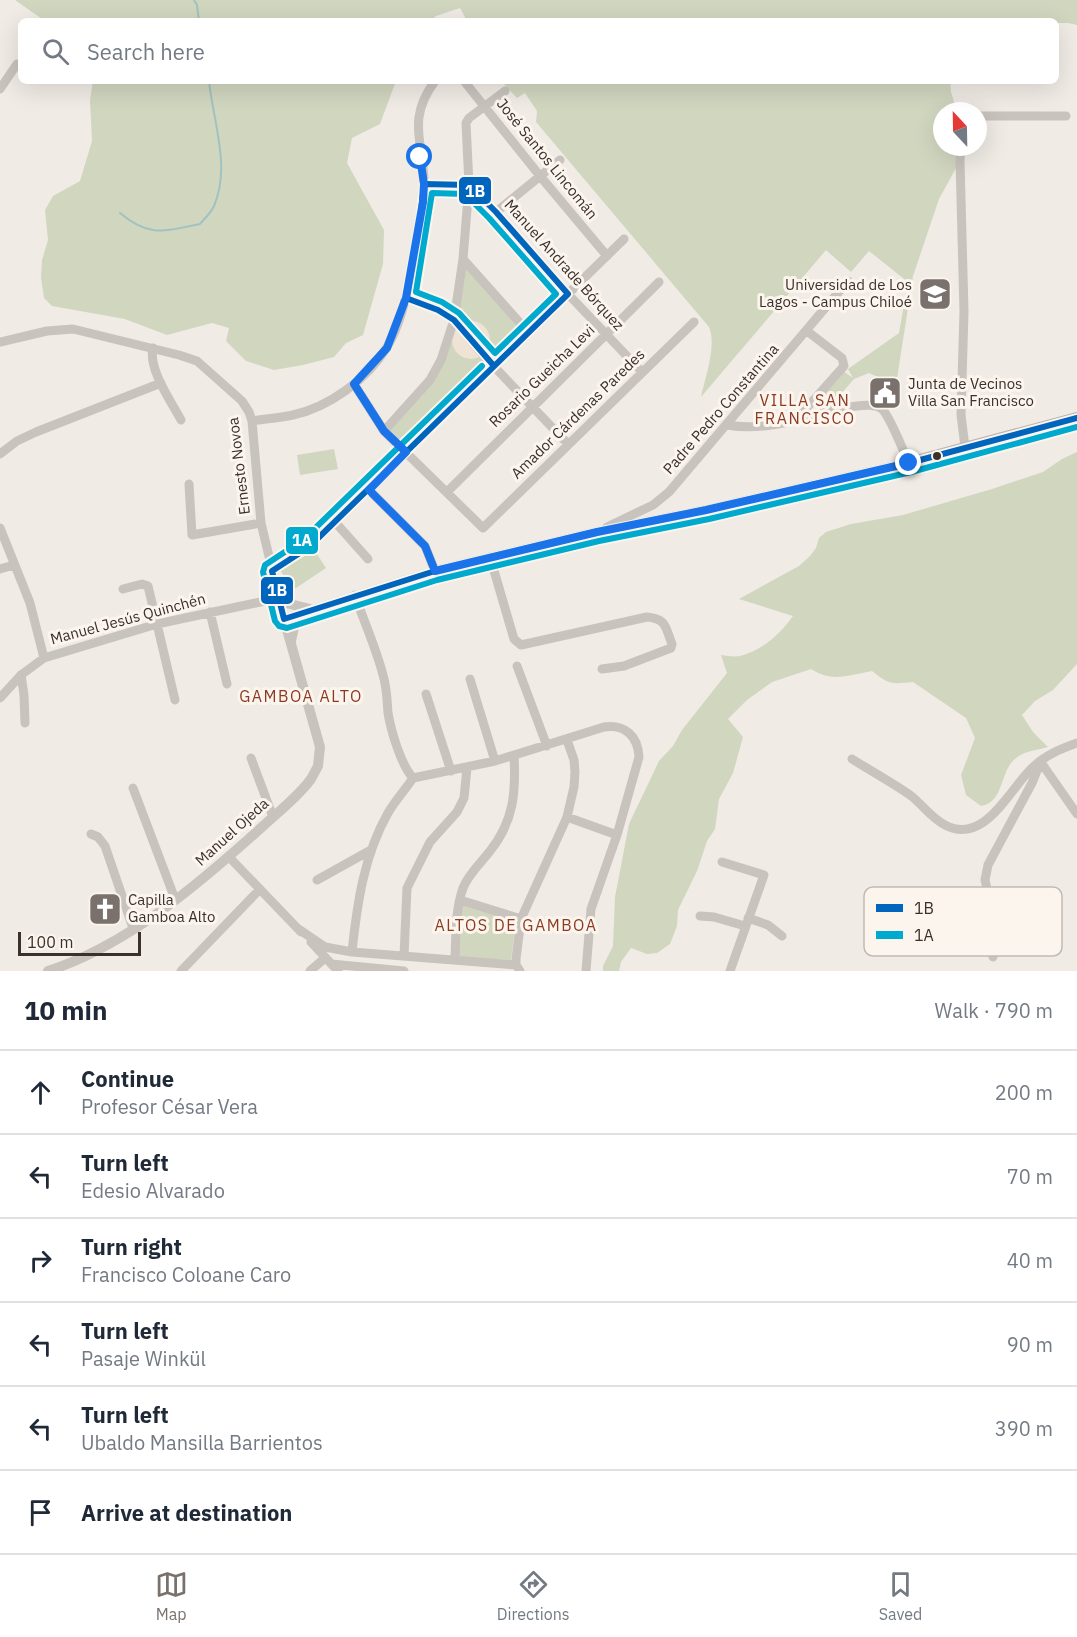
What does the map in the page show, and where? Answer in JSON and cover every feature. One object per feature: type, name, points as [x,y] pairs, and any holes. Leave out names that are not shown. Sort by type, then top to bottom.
[{"type":"main road","points":[[909,463],[1077,418]]},
{"type":"street","points":[[0,89],[17,64]]},
{"type":"street","points":[[252,421],[293,415],[325,404],[354,384],[387,348],[406,298],[420,220],[424,184],[418,120],[425,95],[433,84]]},
{"type":"street","name":"José Santos Lincomán","points":[[466,84],[607,255]]},
{"type":"street","points":[[384,431],[430,380],[441,360],[454,320],[464,259],[469,184],[466,123],[469,118],[505,91]]},
{"type":"street","points":[[987,116],[1066,116]]},
{"type":"street","points":[[960,156],[964,311],[962,415],[965,447]]},
{"type":"street","points":[[496,212],[560,160]]},
{"type":"street","points":[[424,184],[469,184]]},
{"type":"street","name":"Manuel Andrade Bórquez","points":[[469,184],[642,372]]},
{"type":"street","points":[[272,572],[309,546],[369,490],[624,239]]},
{"type":"street","points":[[464,259],[528,333]]},
{"type":"street","name":"Padre Pedro Constantina","points":[[597,532],[662,499],[807,332],[848,281]]},
{"type":"street","name":"Rosario Gueicha Levi","points":[[447,492],[531,406],[659,282]]},
{"type":"street","points":[[406,298],[438,310],[454,320],[568,444]]},
{"type":"street","name":"Amador Cárdenas Paredes","points":[[447,492],[483,528],[694,322]]},
{"type":"street","name":"Ernesto Novoa","points":[[0,342],[62,328],[85,331],[153,348],[197,361],[247,406],[252,421],[261,524],[291,645]]},
{"type":"street","points":[[795,421],[844,365],[842,358],[807,332]]},
{"type":"street","points":[[153,348],[152,360],[161,383],[181,420]]},
{"type":"street","points":[[0,454],[17,441],[47,427],[161,383]]},
{"type":"street","points":[[354,384],[384,431],[447,492]]},
{"type":"street","points":[[284,619],[355,595],[490,557],[909,463],[884,412],[874,405],[859,405],[795,421],[754,427],[727,425]]},
{"type":"street","points":[[189,484],[192,535],[261,524]]},
{"type":"street","points":[[369,490],[425,546],[435,571]]},
{"type":"street","points":[[335,522],[368,559]]},
{"type":"street","points":[[0,528],[30,603],[44,658]]},
{"type":"street","points":[[490,557],[514,639],[521,645],[647,617],[663,621],[672,644],[671,648],[624,666],[602,669]]},
{"type":"street","points":[[0,569],[14,565]]},
{"type":"street","points":[[123,589],[142,584],[148,586],[175,700]]},
{"type":"street","points":[[355,595],[382,672],[388,714],[396,741],[405,766],[413,778]]},
{"type":"street","points":[[279,598],[290,604],[311,609]]},
{"type":"street","name":"Manuel Jesús Quinchén","points":[[0,698],[21,675],[44,658],[157,624],[279,598]]},
{"type":"street","points":[[291,645],[294,627],[311,609]]},
{"type":"street","points":[[210,612],[227,684]]},
{"type":"street","name":"Manuel Ojeda","points":[[48,971],[80,960],[175,900],[229,857],[307,785],[315,773],[320,754],[318,738],[291,645]]},
{"type":"street","points":[[517,666],[547,746]]},
{"type":"street","points":[[21,675],[25,723]]},
{"type":"street","points":[[470,679],[495,761]]},
{"type":"street","points":[[426,694],[450,771]]},
{"type":"street","points":[[352,952],[357,908],[370,850],[389,812],[413,778],[514,756],[604,727],[618,727],[632,734],[639,757],[617,835],[591,909],[586,971]]},
{"type":"street","points":[[297,928],[325,947],[352,952],[454,960],[518,968],[521,920],[567,817],[574,786],[574,760],[567,740]]},
{"type":"street","points":[[852,759],[912,796],[945,825],[956,829],[979,825],[988,820],[1040,761],[1051,753],[1077,743]]},
{"type":"street","points":[[454,960],[456,917],[460,900],[470,875],[495,845],[509,817],[515,793],[514,756]]},
{"type":"street","points":[[251,758],[273,817]]},
{"type":"street","points":[[1040,761],[1077,814]]},
{"type":"street","points":[[987,887],[985,880],[988,865],[1032,783],[1040,761]]},
{"type":"street","points":[[404,956],[407,888],[430,842],[457,812],[464,798],[467,768]]},
{"type":"street","points":[[133,788],[175,900]]},
{"type":"street","points":[[567,817],[617,835]]},
{"type":"street","points":[[91,834],[98,837],[105,846],[133,928]]},
{"type":"street","points":[[317,880],[370,850]]},
{"type":"street","points":[[229,857],[331,964]]},
{"type":"street","points":[[722,862],[764,875],[746,922],[732,970]]},
{"type":"street","points":[[181,971],[260,889]]},
{"type":"street","points":[[460,900],[521,920]]},
{"type":"street","points":[[700,916],[768,925],[782,936]]},
{"type":"street","points":[[310,971],[331,964],[404,971]]},
{"type":"green space","points":[[15,0],[1077,0],[1077,25],[1059,23],[1059,18],[465,18],[460,8],[434,18],[41,18]]},
{"type":"green space","points":[[93,84],[395,84],[380,124],[352,138],[347,163],[384,230],[383,264],[363,335],[346,343],[334,357],[274,370],[246,361],[226,341],[229,328],[212,323],[167,335],[125,319],[52,306],[44,298],[41,278],[42,260],[48,240],[45,210],[53,196],[80,181],[92,141],[90,100]]},
{"type":"green space","points":[[504,84],[950,84],[954,102],[933,102],[933,156],[960,156],[960,161],[939,199],[913,276],[896,385],[869,373],[854,379],[833,403],[814,404],[843,371],[853,378],[848,369],[899,333],[908,282],[869,251],[851,272],[826,250],[701,397],[711,352],[709,327],[536,122],[537,111],[525,93],[517,98]]},
{"type":"green space","points":[[464,262],[526,332],[406,450],[386,431],[444,359]]},
{"type":"green space","points":[[334,449],[338,469],[300,475],[297,455]]},
{"type":"green space","points":[[1077,452],[1077,664],[1053,690],[1035,701],[1022,715],[1033,732],[1048,747],[1027,752],[1016,758],[1007,770],[994,799],[981,806],[966,795],[961,775],[975,738],[966,718],[913,682],[891,683],[872,671],[834,677],[811,669],[772,682],[747,700],[728,719],[743,737],[733,773],[719,799],[715,829],[707,841],[697,871],[678,910],[677,926],[670,944],[657,953],[647,954],[631,948],[621,962],[619,971],[603,971],[603,966],[613,946],[615,897],[629,824],[659,761],[673,746],[682,730],[727,673],[721,655],[740,656],[756,650],[777,635],[793,616],[739,599],[799,566],[810,556],[819,538],[826,532],[851,524],[903,515],[992,489],[1043,472]]},
{"type":"green space","points":[[313,548],[326,568],[293,590],[280,570]]},
{"type":"green space","points":[[462,904],[516,922],[511,960],[457,957]]},
{"type":"shaded area","points":[[471,321],[484,327],[490,340],[484,353],[471,359],[458,353],[452,340],[458,327]]},
{"type":"waterway","points":[[194,0],[199,18]]},
{"type":"waterway","points":[[120,213],[140,226],[167,230],[200,224],[211,211],[219,191],[221,160],[209,84]]},
{"type":"transit line","name":"1B","points":[[494,366],[454,320],[438,310],[406,298],[424,184],[469,185],[496,212],[568,294],[309,547],[272,571],[284,619],[435,571],[597,532],[707,510],[909,463],[1077,418]]},
{"type":"transit line","name":"1A","points":[[432,193],[465,194],[556,294],[495,353],[459,313],[442,302],[416,292],[432,193]]},
{"type":"transit line","name":"1A","points":[[482,366],[303,540],[265,565],[263,572],[275,621],[279,626],[287,628],[437,580],[599,541],[709,519],[911,472],[1077,427]]},
{"type":"place","name":"Universidad de Los Lagos - Campus Chiloé","points":[[935,294]]},
{"type":"place","name":"Junta de Vecinos Villa San Francisco","points":[[885,393]]},
{"type":"place","name":"Capilla Gamboa Alto","points":[[105,909]]},
{"type":"district","name":"VILLA SAN FRANCISCO","points":[[805,409]]},
{"type":"district","name":"GAMBOA ALTO","points":[[301,696]]},
{"type":"district","name":"ALTOS DE GAMBOA","points":[[516,925]]},
{"type":"route","points":[[420,157],[424,184],[423,202],[406,298],[387,348],[354,384],[384,431],[406,452],[369,490],[425,546],[435,571],[597,532],[706,510],[909,463]]}]
